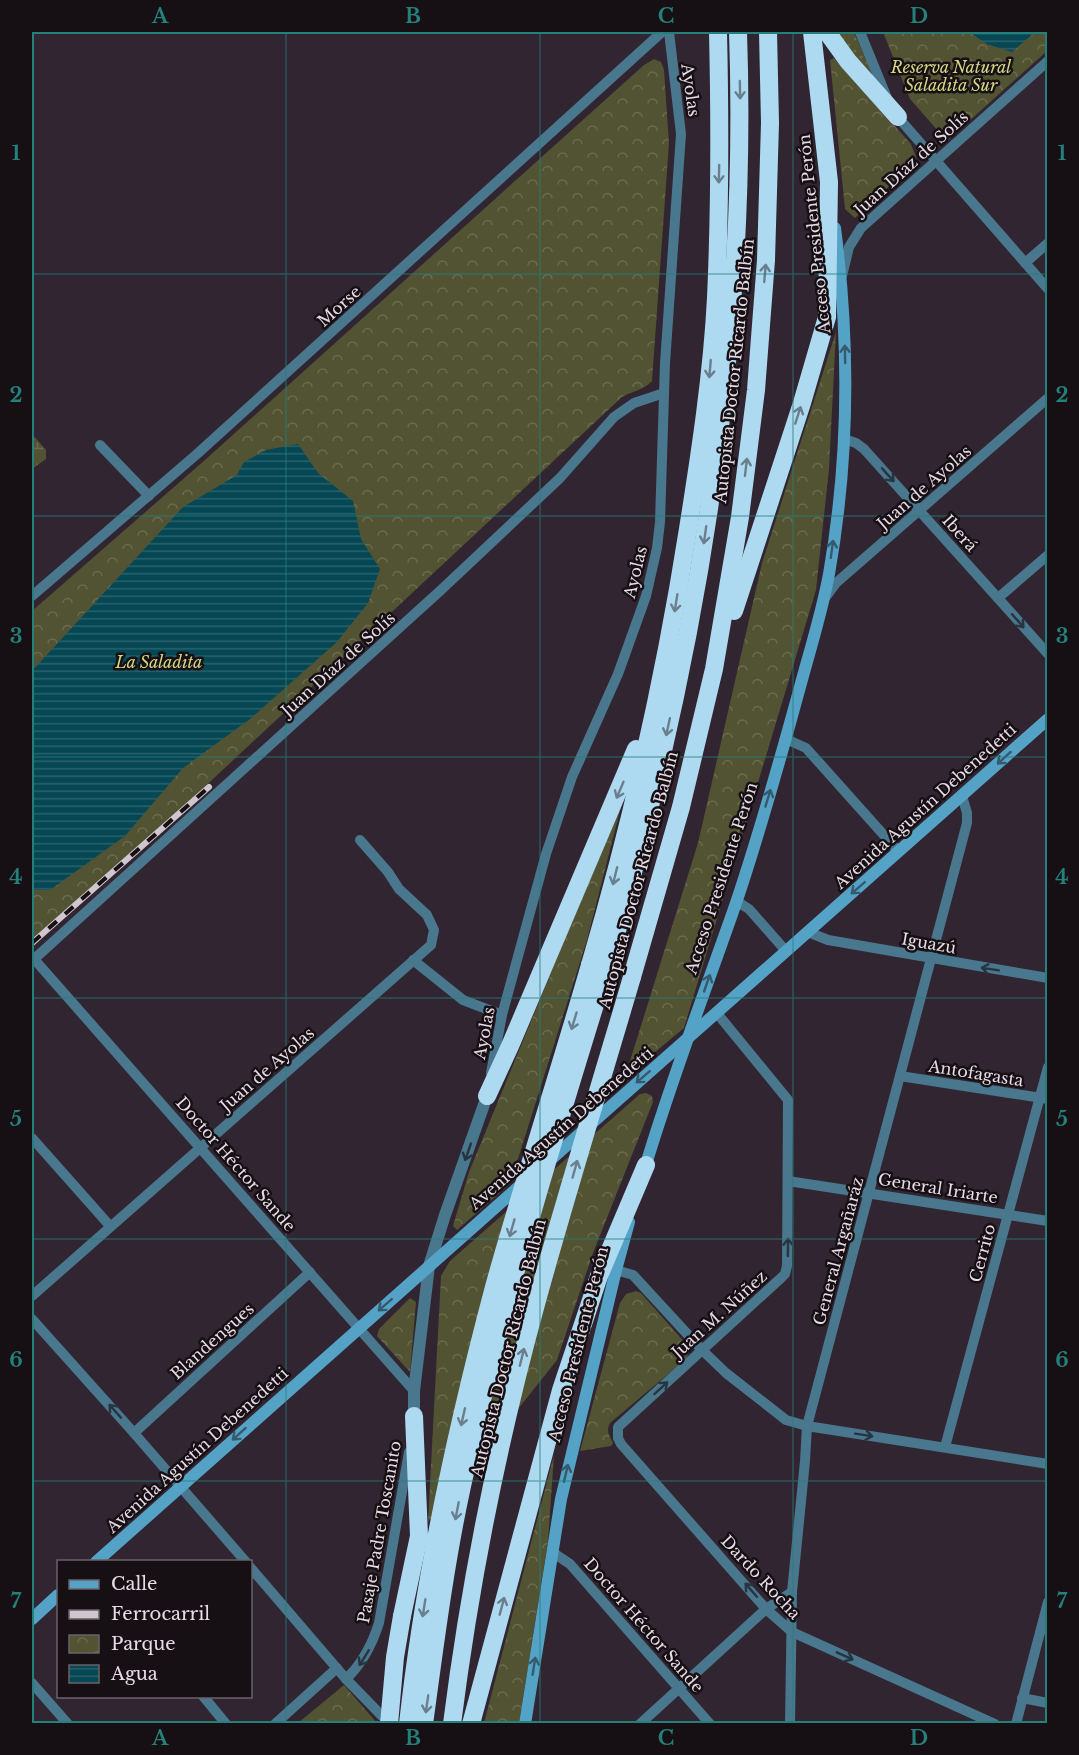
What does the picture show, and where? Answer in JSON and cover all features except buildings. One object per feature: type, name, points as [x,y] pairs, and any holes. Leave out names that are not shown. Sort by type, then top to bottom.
[{"type":"highway","points":[[408,1724],[429,1578],[474,1369],[501,1266],[598,967],[666,656],[708,390],[716,299],[720,131],[718,32]]},
{"type":"highway","name":"Autopista Doctor Ricardo Balbín","points":[[424,1724],[445,1576],[462,1487],[503,1314],[598,967],[654,790],[704,544],[719,436],[732,309],[740,104],[738,32]]},
{"type":"highway","name":"Autopista Doctor Ricardo Balbín","points":[[452,1724],[460,1657],[478,1558],[520,1367],[681,807],[714,669],[740,517],[756,390],[769,201],[768,32]]},
{"type":"highway","name":"Acceso Presidente Perón","points":[[812,32],[829,182]]},
{"type":"highway","points":[[827,32],[848,61],[898,117]]},
{"type":"highway","points":[[714,669],[795,425],[827,317],[829,182]]},
{"type":"highway","points":[[487,1096],[627,774],[650,711],[666,656]]},
{"type":"highway","points":[[471,1724],[561,1390],[599,1276],[646,1165]]},
{"type":"highway","points":[[385,1720],[402,1616],[419,1536],[414,1416]]},
{"type":"main road","name":"Acceso Presidente Perón","points":[[525,1724],[565,1479],[616,1270],[646,1165],[687,1038],[736,901],[786,739],[823,600],[836,521],[844,439],[846,383],[841,277],[829,182]]},
{"type":"main road","name":"Avenida Agustín Debenedetti","points":[[98,1560],[716,1012],[1044,726]]},
{"type":"main road","points":[[32,1619],[57,1596]]},
{"type":"street","name":"Morse","points":[[32,596],[240,416],[662,32]]},
{"type":"street","name":"Ayolas","points":[[487,1096],[502,1015],[546,854],[572,777],[618,674],[646,596],[657,548],[660,522],[664,393],[681,134],[669,32]]},
{"type":"street","points":[[860,32],[887,99],[898,117],[1047,289]]},
{"type":"street","name":"Juan Díaz de Solís","points":[[841,277],[849,247],[861,228],[1047,61]]},
{"type":"street","points":[[1025,263],[1047,243]]},
{"type":"street","name":"Juan Díaz de Solís","points":[[33,960],[357,667],[526,510],[560,478],[614,417],[634,403],[664,393]]},
{"type":"street","name":"Juan de Ayolas","points":[[823,600],[836,583],[1047,398]]},
{"type":"street","name":"Iberá","points":[[844,439],[864,449],[1047,654]]},
{"type":"street","points":[[100,445],[149,496]]},
{"type":"street","points":[[998,598],[1047,555]]},
{"type":"street","points":[[786,739],[806,748],[899,852]]},
{"type":"street","name":"General Argañaráz","points":[[790,1724],[792,1592],[807,1426],[967,823],[967,813],[962,796]]},
{"type":"street","name":"Juan de Ayolas","points":[[32,1296],[431,945],[434,937],[431,923],[426,915],[399,889],[388,872],[360,840]]},
{"type":"street","points":[[736,901],[749,909],[786,951]]},
{"type":"street","name":"Iguazú","points":[[808,932],[828,940],[1047,978]]},
{"type":"street","name":"Doctor Héctor Sande","points":[[33,960],[414,1390]]},
{"type":"street","points":[[413,960],[463,1000],[502,1015]]},
{"type":"street","name":"Juan M. Núñez","points":[[618,1427],[785,1274],[788,1266],[788,1100],[716,1012]]},
{"type":"street","name":"Cerrito","points":[[945,1447],[1008,1214],[1044,1098],[1047,1067]]},
{"type":"street","name":"Antofagasta","points":[[900,1076],[1044,1098]]},
{"type":"street","points":[[414,1416],[414,1390],[429,1266],[487,1096]]},
{"type":"street","points":[[32,1138],[110,1226]]},
{"type":"street","name":"General Iriarte","points":[[788,1180],[1047,1221]]},
{"type":"street","points":[[616,1270],[633,1275],[726,1373],[786,1420],[807,1426],[1047,1464]]},
{"type":"street","name":"Blandengues","points":[[134,1433],[310,1272]]},
{"type":"street","points":[[32,1319],[244,1560]]},
{"type":"street","name":"Pasaje Padre Toscanito","points":[[346,1678],[365,1657],[379,1623],[414,1416]]},
{"type":"street","name":"Dardo Rocha","points":[[618,1427],[618,1438],[621,1444],[766,1609],[792,1632],[995,1724]]},
{"type":"street","name":"Doctor Héctor Sande","points":[[552,1552],[570,1564],[710,1724]]},
{"type":"street","points":[[252,1569],[385,1720]]},
{"type":"street","points":[[640,1724],[766,1609],[792,1592]]},
{"type":"street","points":[[1016,1724],[1047,1602]]},
{"type":"street","points":[[275,1724],[337,1668]]},
{"type":"street","points":[[32,1683],[68,1724]]},
{"type":"street","points":[[205,1698],[226,1724]]},
{"type":"street","points":[[1022,1698],[1047,1703]]},
{"type":"green space","points":[[833,32],[854,32],[872,74]]},
{"type":"green space","name":"Reserva Natural Saladita Sur","points":[[883,32],[1047,32],[1047,51],[947,141],[910,99]]},
{"type":"green space","points":[[834,58],[911,144],[916,157],[911,166],[855,218],[845,209],[830,60]]},
{"type":"green space","name":"La Saladita","points":[[654,59],[661,62],[664,70],[669,143],[652,381],[622,397],[32,948],[32,611],[205,460],[644,65]]},
{"type":"green space","points":[[836,332],[829,469],[816,590],[684,1028],[625,1077],[698,843],[762,563]]},
{"type":"green space","points":[[32,434],[46,450],[46,459],[32,469]]},
{"type":"green space","points":[[624,795],[587,940],[510,1184],[457,1230],[453,1226],[469,1172]]},
{"type":"green space","points":[[646,1093],[652,1096],[653,1102],[593,1253],[557,1360],[428,1522],[441,1276],[450,1261],[640,1094]]},
{"type":"green space","points":[[636,1291],[641,1293],[687,1345],[689,1352],[686,1359],[610,1423],[608,1431],[613,1443],[611,1446],[580,1451],[620,1303],[626,1294]]},
{"type":"green space","points":[[410,1298],[416,1302],[410,1372],[377,1336],[379,1329]]},
{"type":"green space","points":[[554,1455],[548,1541],[519,1723],[484,1723]]},
{"type":"green space","points":[[344,1685],[377,1723],[298,1723]]},
{"type":"water","points":[[969,32],[1035,32],[1012,52],[987,44]]},
{"type":"water","points":[[298,444],[318,473],[353,501],[361,539],[380,569],[368,603],[337,642],[250,719],[183,768],[125,836],[50,890],[32,890],[32,671],[183,507],[237,475],[244,462],[266,450]]},
{"type":"railway","points":[[32,943],[209,787]]}]
